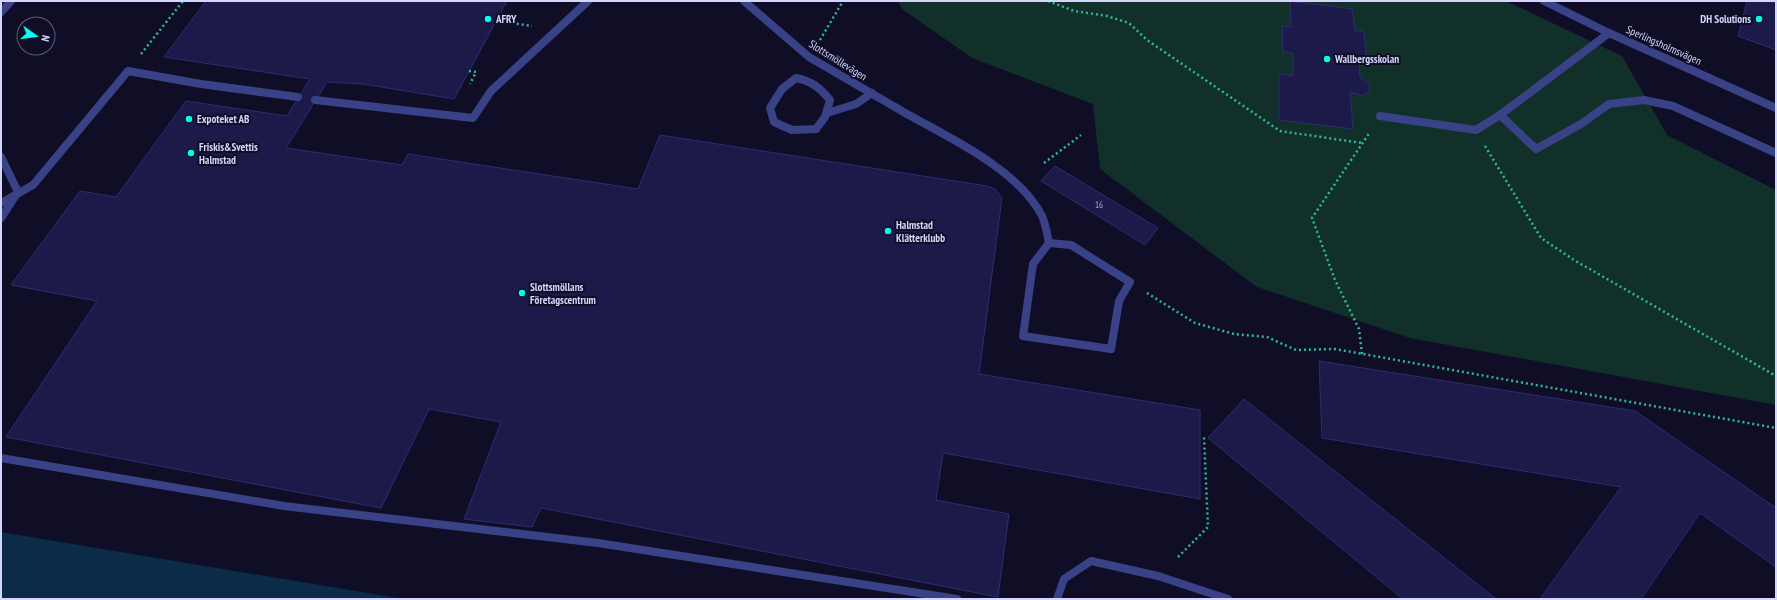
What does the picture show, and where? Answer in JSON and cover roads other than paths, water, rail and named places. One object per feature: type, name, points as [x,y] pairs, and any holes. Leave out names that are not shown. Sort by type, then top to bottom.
[{"type":"street","points":[[1,12],[11,1]]},
{"type":"street","points":[[315,100],[473,118],[491,91],[588,1]]},
{"type":"street","name":"Slottsmöllevägen","points":[[744,1],[809,57],[984,159],[1008,175],[1041,214],[1049,242]]},
{"type":"street","name":"Sperlingsholmsvägen","points":[[1544,1],[1609,33],[1776,108]]},
{"type":"street","points":[[1380,116],[1476,130],[1500,116],[1609,33]]},
{"type":"street","points":[[1,203],[18,192],[33,185],[128,71],[201,84],[298,97]]},
{"type":"street","points":[[827,113],[830,100],[820,87],[811,80],[796,78],[782,89],[770,108],[774,122],[792,130],[816,129],[827,113],[856,104],[872,94]]},
{"type":"street","points":[[1500,116],[1536,149],[1581,124],[1609,104],[1644,100],[1673,106],[1776,153]]},
{"type":"street","points":[[1,157],[18,192]]},
{"type":"street","points":[[1,218],[18,192]]},
{"type":"street","points":[[1049,242],[1071,245],[1130,282],[1119,301],[1111,349],[1023,336],[1033,264],[1049,242]]},
{"type":"street","points":[[1,458],[284,506],[598,543],[957,599]]},
{"type":"street","points":[[1057,599],[1064,579],[1091,561],[1158,576],[1228,599]]},
{"type":"water","points":[[1,532],[404,599],[1,599]]},
{"type":"place","name":"AFRY","points":[[488,19]]},
{"type":"place","name":"DH Solutions","points":[[1759,19]]},
{"type":"place","name":"Wallbergsskolan","points":[[1327,59]]},
{"type":"place","name":"Expoteket AB","points":[[189,119]]},
{"type":"place","name":"Friskis&Svettis Halmstad","points":[[191,153]]},
{"type":"place","name":"Halmstad Klätterklubb","points":[[888,231]]},
{"type":"place","name":"Slottsmöllans Företagscentrum","points":[[522,293]]}]
